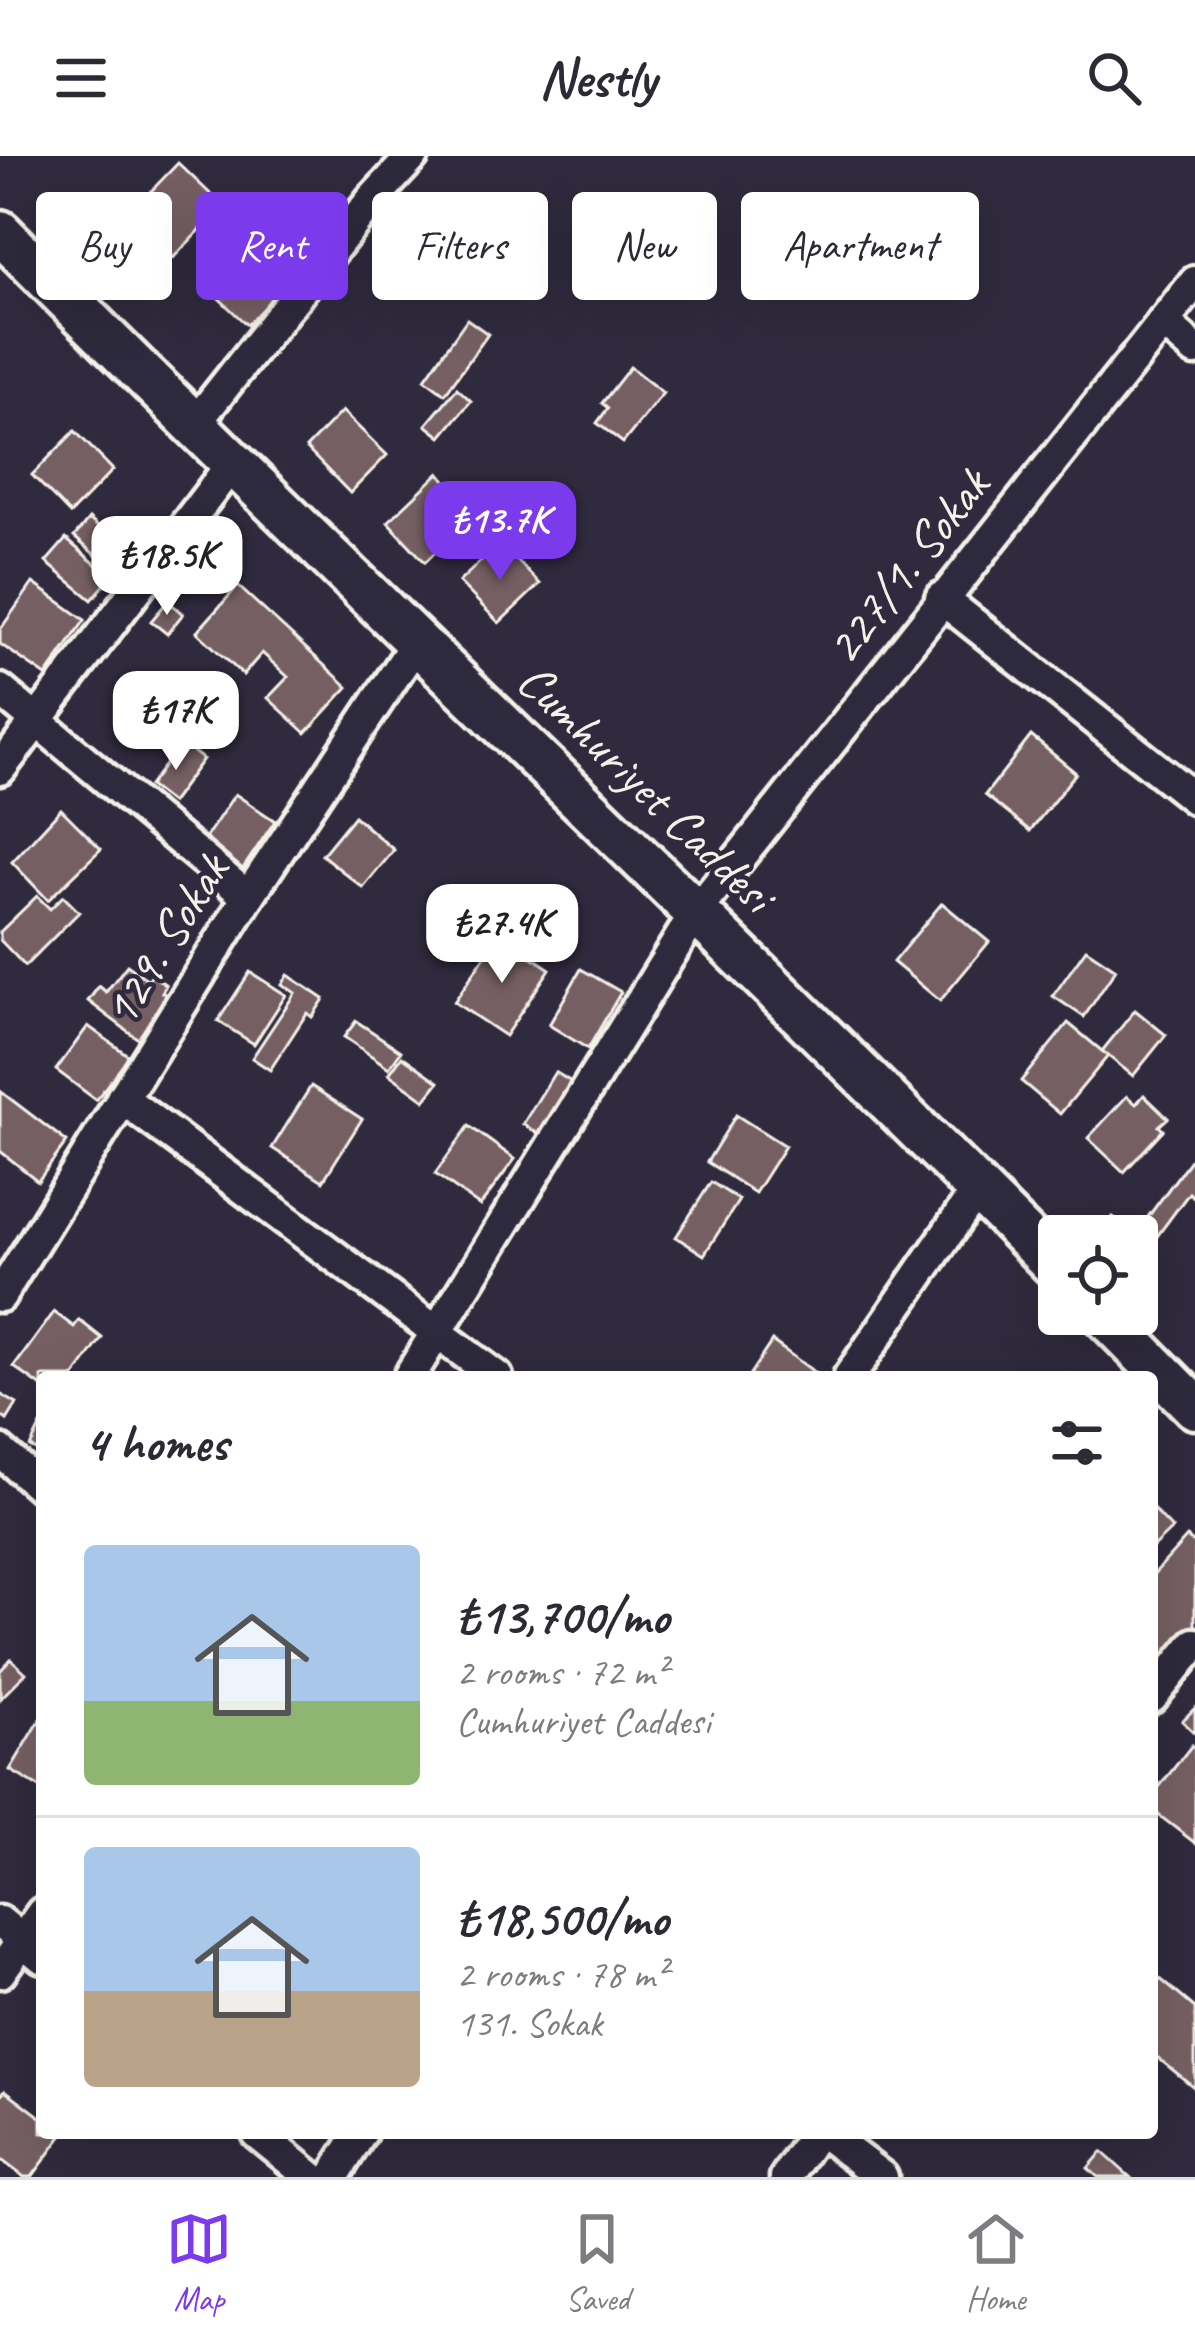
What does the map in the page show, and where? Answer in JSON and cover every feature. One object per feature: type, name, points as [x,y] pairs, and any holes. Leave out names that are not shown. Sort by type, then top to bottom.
[{"type":"main road","name":"Cumhuriyet Caddesi","points":[[0,232],[1038,1249]]},
{"type":"main road","points":[[1123,1335],[1195,1407]]},
{"type":"street","points":[[193,426],[371,201],[413,156]]},
{"type":"street","name":"227/1. Sokak","points":[[413,1371],[697,911],[1195,282]]},
{"type":"street","points":[[1163,322],[1195,350]]},
{"type":"street","points":[[0,769],[232,464]]},
{"type":"street","points":[[941,598],[1195,799]]},
{"type":"street","name":"129. Sokak","points":[[0,1296],[248,897],[418,640]]},
{"type":"street","points":[[0,690],[248,897]]},
{"type":"street","points":[[122,1099],[489,1371]]},
{"type":"street","points":[[853,1371],[978,1189]]},
{"type":"street","points":[[0,1450],[36,1483]]},
{"type":"street","points":[[1158,1690],[1195,1644]]},
{"type":"street","points":[[0,1972],[21,1940]]},
{"type":"street","points":[[264,2139],[311,2177]]},
{"type":"street","points":[[334,2177],[357,2139]]},
{"type":"street","points":[[786,2177],[815,2139]]},
{"type":"street","points":[[828,2139],[882,2177]]},
{"type":"building","points":[[178,163],[208,192],[196,192],[196,234],[173,258],[172,192],[150,192]]},
{"type":"building","points":[[221,300],[271,300],[247,325]]},
{"type":"building","points":[[467,319],[488,334],[445,394],[425,379]]},
{"type":"building","points":[[630,367],[663,393],[623,443],[597,423],[608,408],[602,403]]},
{"type":"building","points":[[457,388],[471,401],[441,437],[426,425]]},
{"type":"building","points":[[342,411],[387,455],[350,493],[306,448]]},
{"type":"building","points":[[75,431],[113,470],[70,514],[32,475]]},
{"type":"building","points":[[439,473],[477,512],[425,562],[388,522]]},
{"type":"building","points":[[89,519],[128,553],[113,570],[74,537]]},
{"type":"building","points":[[66,539],[111,577],[92,600],[46,562]]},
{"type":"building","points":[[500,543],[540,584],[499,623],[459,582]]},
{"type":"building","points":[[33,583],[85,620],[46,676],[0,644],[0,630]]},
{"type":"building","points":[[238,586],[348,687],[306,733],[268,698],[288,677],[262,653],[243,675],[197,632]]},
{"type":"building","points":[[168,601],[183,614],[167,634],[151,621]]},
{"type":"building","points":[[1031,736],[1076,773],[1030,831],[985,795]]},
{"type":"building","points":[[181,743],[203,759],[171,803],[149,786]]},
{"type":"building","points":[[235,794],[275,821],[242,870],[202,843]]},
{"type":"building","points":[[61,809],[101,849],[48,900],[12,862]]},
{"type":"building","points":[[354,816],[394,850],[363,888],[322,855]]},
{"type":"building","points":[[37,896],[50,909],[63,896],[79,912],[25,966],[0,940],[0,932]]},
{"type":"building","points":[[942,903],[989,942],[940,1001],[893,962]]},
{"type":"building","points":[[499,935],[550,969],[505,1036],[454,1002]]},
{"type":"building","points":[[1086,949],[1116,969],[1084,1017],[1053,996]]},
{"type":"building","points":[[127,965],[148,980],[152,975],[166,985],[162,992],[169,997],[138,1039],[88,1001],[99,986],[106,992]]},
{"type":"building","points":[[581,969],[621,992],[588,1049],[549,1025]]},
{"type":"building","points":[[250,972],[286,995],[254,1044],[218,1021]]},
{"type":"building","points":[[288,975],[324,999],[312,1017],[307,1013],[270,1070],[252,1058],[295,993],[282,984]]},
{"type":"building","points":[[1135,1010],[1166,1035],[1133,1076],[1102,1051]]},
{"type":"building","points":[[356,1021],[401,1051],[389,1068],[344,1037]]},
{"type":"building","points":[[1068,1023],[1108,1056],[1060,1114],[1021,1081]]},
{"type":"building","points":[[88,1026],[129,1056],[96,1100],[56,1070]]},
{"type":"building","points":[[402,1056],[439,1082],[425,1100],[389,1074]]},
{"type":"building","points":[[555,1072],[581,1088],[548,1140],[523,1124]]},
{"type":"building","points":[[311,1086],[362,1119],[323,1181],[272,1148]]},
{"type":"building","points":[[0,1091],[67,1142],[38,1181],[0,1151]]},
{"type":"building","points":[[1144,1095],[1168,1118],[1159,1126],[1163,1130],[1124,1172],[1088,1138],[1127,1096],[1136,1104]]},
{"type":"building","points":[[736,1115],[785,1146],[755,1193],[707,1162]]},
{"type":"building","points":[[469,1126],[515,1159],[480,1206],[435,1174]]},
{"type":"building","points":[[1190,1160],[1195,1164],[1195,1198],[1189,1193],[1158,1235],[1158,1215],[1149,1215]]},
{"type":"building","points":[[711,1182],[739,1200],[704,1255],[676,1237]]},
{"type":"building","points":[[54,1312],[74,1327],[79,1320],[102,1338],[78,1371],[36,1371],[36,1383],[14,1367]]},
{"type":"building","points":[[772,1341],[813,1371],[752,1371]]},
{"type":"building","points":[[0,1394],[17,1404],[7,1420],[0,1415]]},
{"type":"building","points":[[1158,1514],[1172,1529],[1158,1542]]},
{"type":"building","points":[[1187,1537],[1195,1544],[1195,1633],[1158,1673],[1158,1569]]},
{"type":"building","points":[[11,1659],[26,1673],[0,1699],[0,1671]]},
{"type":"building","points":[[1195,1708],[1195,1733],[1182,1721]]},
{"type":"building","points":[[36,1727],[36,1785],[10,1770]]},
{"type":"building","points":[[1192,1745],[1195,1843],[1158,1815],[1158,1788]]},
{"type":"building","points":[[1158,1977],[1195,2008],[1195,2088],[1158,2058]]},
{"type":"building","points":[[5,2090],[36,2113],[36,2139],[60,2139],[32,2177],[24,2177],[0,2159],[0,2097]]},
{"type":"building","points":[[1102,2152],[1130,2177],[1098,2177],[1088,2168]]}]
